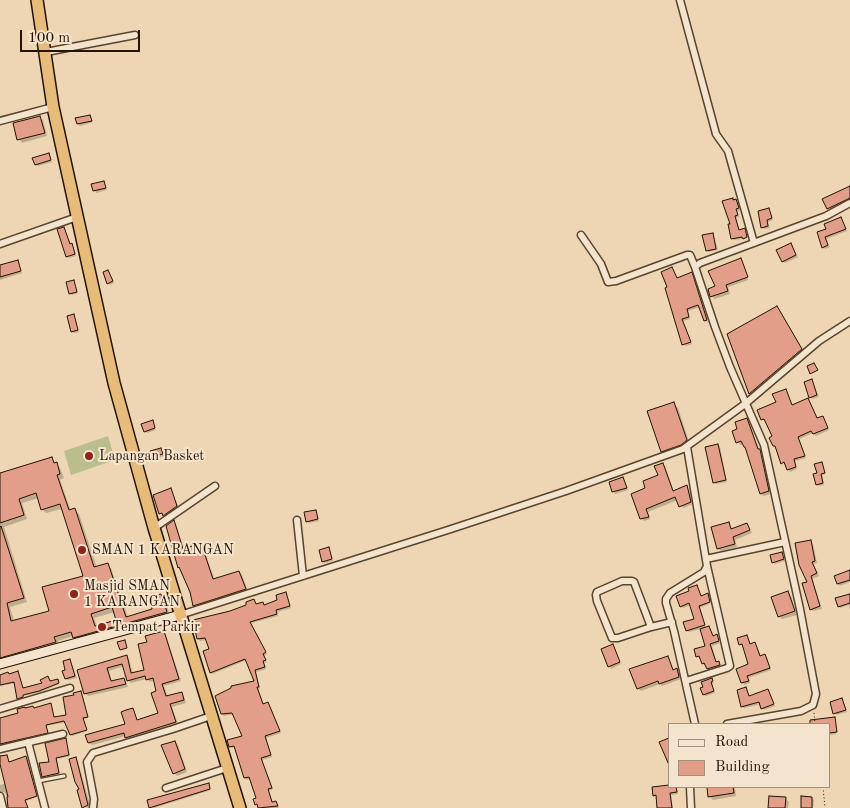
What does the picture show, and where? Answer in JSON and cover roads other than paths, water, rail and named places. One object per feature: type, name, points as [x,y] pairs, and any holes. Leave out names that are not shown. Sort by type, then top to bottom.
[{"type":"highway","points":[[37,0],[53,107],[114,383],[154,528],[210,716],[240,808]]},
{"type":"street","points":[[680,0],[716,134],[728,151],[754,243]]},
{"type":"street","points":[[46,52],[135,35]]},
{"type":"street","points":[[0,121],[53,107]]},
{"type":"street","points":[[695,267],[700,263],[826,216],[850,203]]},
{"type":"street","points":[[0,244],[77,217]]},
{"type":"street","points":[[581,235],[601,264],[608,282],[616,281],[690,255],[719,339],[764,446],[816,694],[812,705],[801,711],[764,721],[739,723]]},
{"type":"street","points":[[0,664],[180,615],[548,497],[687,447],[745,404],[819,342],[850,321]]},
{"type":"street","points":[[686,680],[730,666],[707,563],[687,447]]},
{"type":"street","points":[[154,528],[215,486]]},
{"type":"street","points":[[297,520],[303,576]]},
{"type":"street","points":[[707,563],[785,542]]},
{"type":"street","points":[[695,723],[666,603],[668,596],[673,591],[704,572],[707,563]]},
{"type":"street","points":[[651,627],[632,580],[622,581],[597,592],[597,601],[612,638],[618,638],[672,622]]},
{"type":"street","points":[[0,709],[70,688]]},
{"type":"street","points":[[93,808],[94,799],[87,762],[93,753],[210,716]]},
{"type":"street","points":[[0,749],[63,734]]},
{"type":"street","points":[[28,742],[45,808]]},
{"type":"street","points":[[166,788],[227,768]]},
{"type":"street","points":[[690,788],[691,808]]},
{"type":"street","points":[[0,796],[4,808]]},
{"type":"lane","points":[[38,781],[64,776]]},
{"type":"place","name":"Lapangan Basket","points":[[89,456]]},
{"type":"place","name":"SMAN 1 KARANGAN","points":[[82,550]]},
{"type":"place","name":"Masjid SMAN 1 KARANGAN","points":[[74,594]]},
{"type":"place","name":"Tempat Parkir","points":[[102,627]]}]
